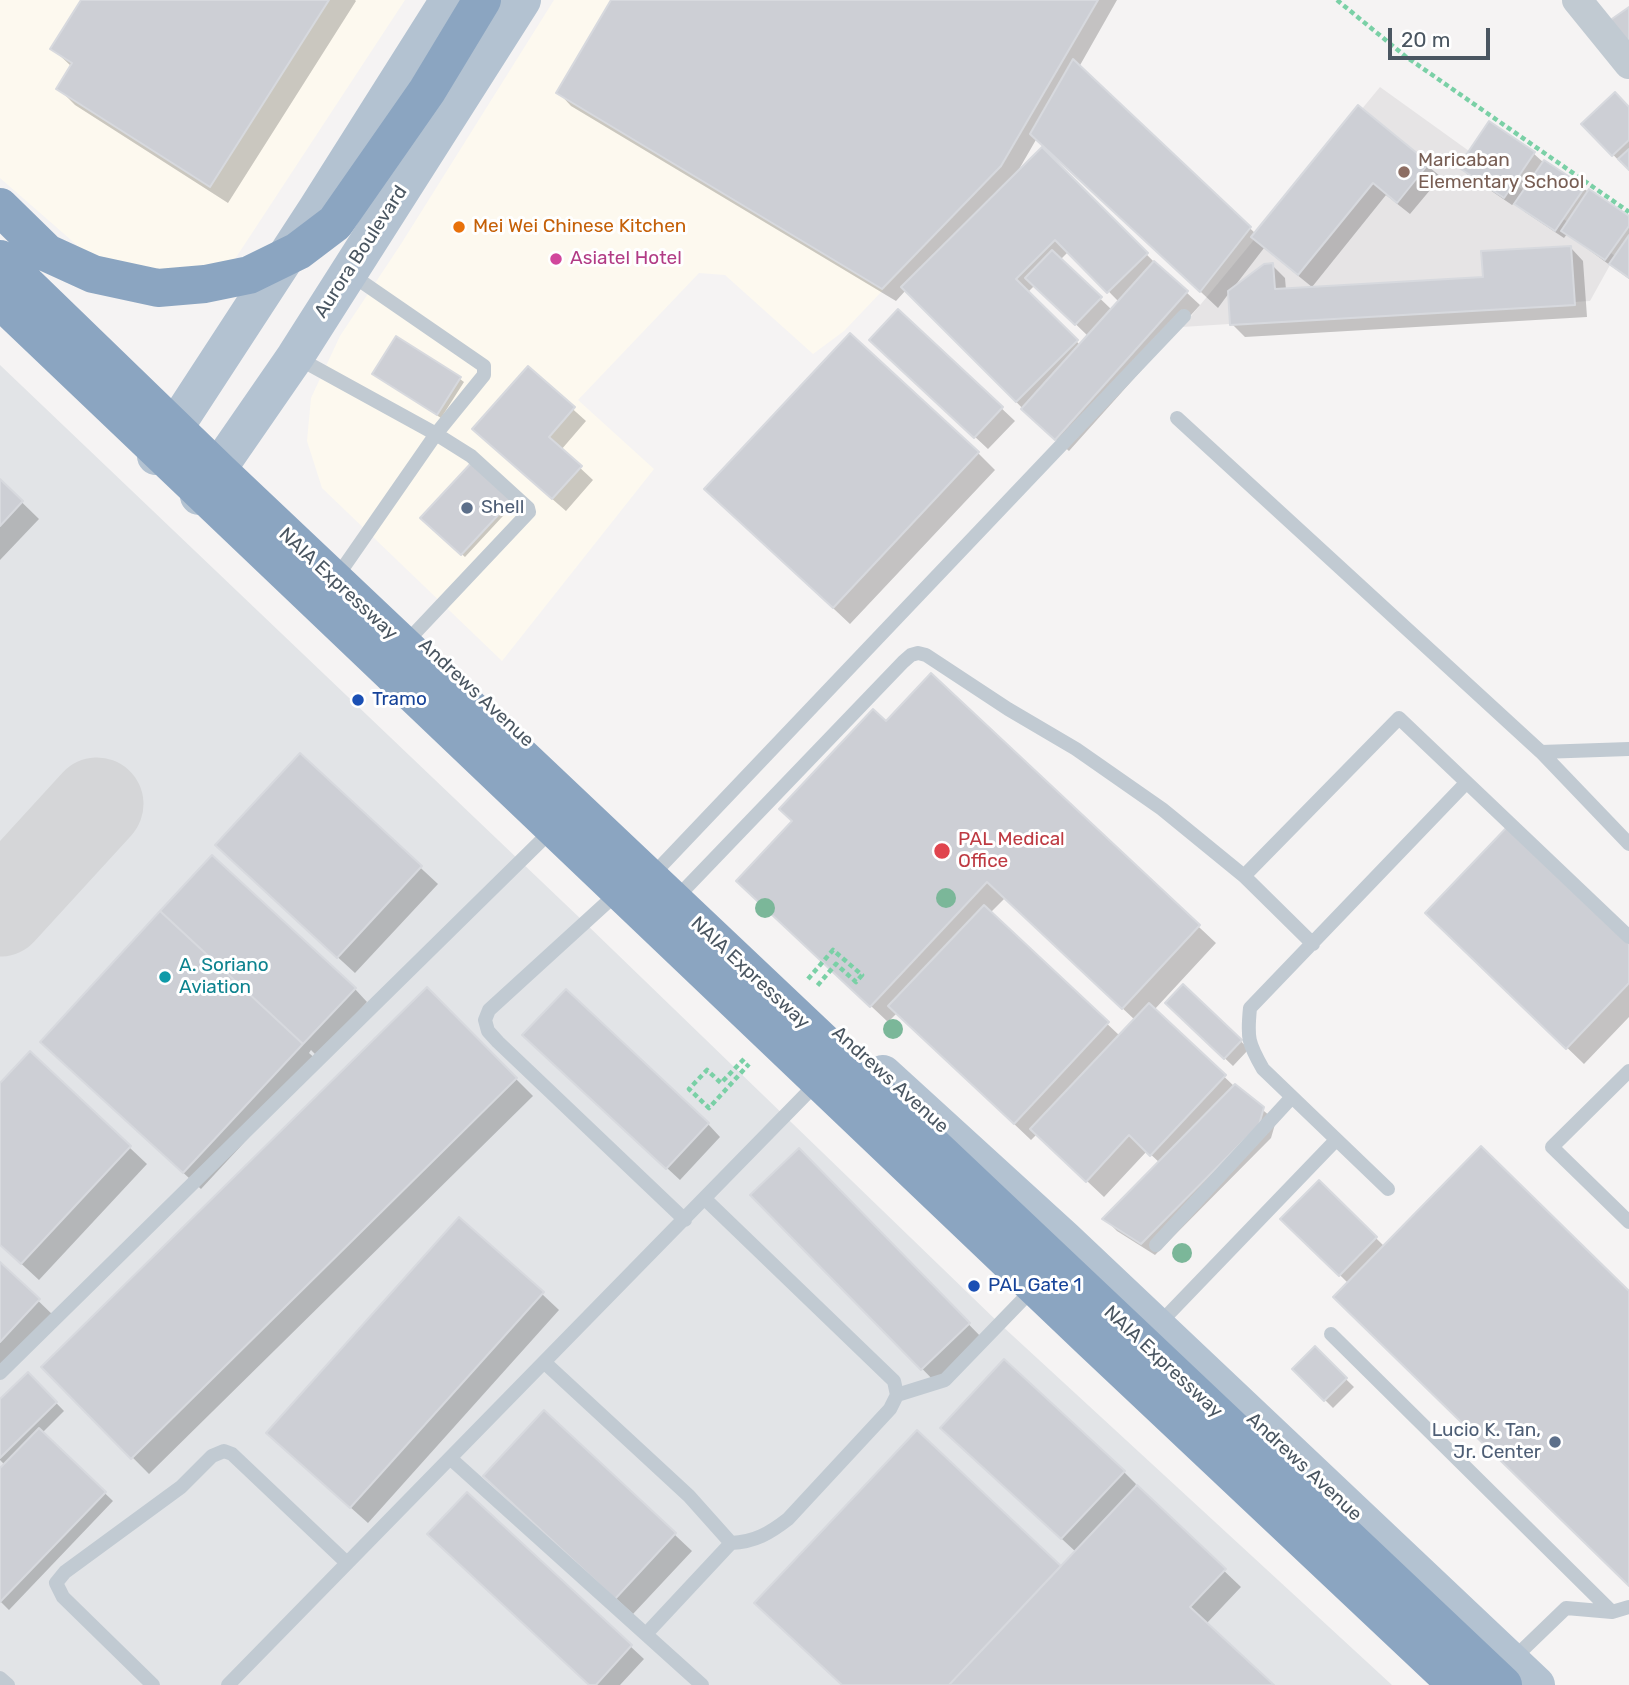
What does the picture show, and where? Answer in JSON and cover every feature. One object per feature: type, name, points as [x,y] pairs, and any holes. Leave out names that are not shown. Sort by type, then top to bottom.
[{"type":"highway","points":[[0,207],[47,253],[93,274],[158,288],[205,284],[249,275],[298,251],[335,223],[427,91],[482,0]]},
{"type":"highway","name":"NAIA Expressway","points":[[0,259],[220,472],[1516,1677]]},
{"type":"highway","name":"NAIA Expressway","points":[[0,300],[1091,1340],[1457,1685]]},
{"type":"main road","points":[[152,461],[317,209],[449,0]]},
{"type":"main road","name":"Aurora Boulevard","points":[[196,501],[295,357],[522,0]]},
{"type":"main road","name":"Andrews Avenue","points":[[0,245],[180,420],[343,568],[795,993],[1055,1230],[1308,1472],[1516,1677]]},
{"type":"main road","points":[[0,315],[1031,1291],[1264,1516],[1446,1685]]},
{"type":"main road","points":[[1264,1516],[1308,1472]]},
{"type":"street","points":[[1577,0],[1629,64]]},
{"type":"lane","points":[[343,568],[436,435],[484,375],[484,366],[348,272]]},
{"type":"lane","points":[[673,878],[1184,316]]},
{"type":"lane","points":[[295,357],[471,456],[526,504],[529,512],[413,635]]},
{"type":"lane","points":[[1177,418],[1541,752],[1629,844]]},
{"type":"lane","points":[[673,878],[903,662],[918,653],[933,659],[1008,709],[1076,749],[1162,809],[1244,876],[1313,944]]},
{"type":"lane","points":[[1244,876],[1399,718],[1629,937]]},
{"type":"lane","points":[[1541,752],[1629,749]]},
{"type":"lane","points":[[1388,1189],[1263,1069],[1250,1047],[1250,1008],[1466,783]]},
{"type":"lane","points":[[0,1373],[548,834]]},
{"type":"lane","points":[[614,896],[489,1010],[485,1020],[488,1031],[498,1042],[685,1220]]},
{"type":"lane","points":[[1629,1071],[1552,1147],[1629,1222]]},
{"type":"lane","points":[[228,1685],[814,1086]]},
{"type":"lane","points":[[1156,1245],[1292,1097]]},
{"type":"lane","points":[[1156,1327],[1336,1140]]},
{"type":"lane","points":[[646,1634],[731,1543],[748,1542],[769,1533],[789,1519],[890,1409],[897,1395],[894,1381],[705,1199]]},
{"type":"lane","points":[[897,1395],[945,1380],[1031,1291]]},
{"type":"lane","points":[[1331,1334],[1612,1612]]},
{"type":"lane","points":[[544,1362],[690,1496],[731,1543]]},
{"type":"lane","points":[[153,1685],[63,1597],[56,1583],[65,1572],[181,1488],[212,1457],[224,1451],[232,1454],[347,1563]]},
{"type":"lane","points":[[450,1458],[702,1685]]},
{"type":"lane","points":[[1516,1677],[1566,1608],[1612,1612],[1629,1607]]},
{"type":"lane","points":[[0,1678],[8,1685]]},
{"type":"path","points":[[1337,0],[1405,56],[1629,212]]},
{"type":"path","points":[[795,993],[834,950],[862,975],[856,982],[836,964]]},
{"type":"path","points":[[709,1108],[689,1089],[707,1070],[721,1083]]},
{"type":"shaded area","points":[[0,0],[405,0],[233,262],[126,288],[0,178]]},
{"type":"shaded area","points":[[554,0],[1098,0],[1001,166],[844,331],[813,354],[725,275],[699,273],[578,400],[654,469],[502,661],[322,488],[307,441],[311,398],[340,336]]},
{"type":"shaded area","name":"Maricaban Elementary School","points":[[1380,87],[1615,256],[1590,301],[1182,327]]},
{"type":"shaded area","points":[[0,365],[584,922],[1000,1324],[1392,1685],[0,1685]]},
{"type":"building","points":[[81,0],[329,0],[210,187],[56,89],[72,63],[50,49]]},
{"type":"building","points":[[611,0],[1098,0],[1001,166],[882,289],[556,93]]},
{"type":"building","points":[[1629,7],[1629,49],[1609,21]]},
{"type":"building","points":[[1073,59],[1251,227],[1200,292],[1030,134]]},
{"type":"building","points":[[1615,92],[1629,107],[1629,140],[1612,156],[1581,124]]},
{"type":"building","points":[[1358,105],[1429,163],[1397,203],[1373,183],[1298,275],[1251,237]]},
{"type":"building","points":[[1489,121],[1535,152],[1504,198],[1458,167]]},
{"type":"building","points":[[1042,147],[1148,253],[1107,293],[1055,240],[1016,279],[1078,340],[1016,402],[901,287]]},
{"type":"building","points":[[1629,149],[1629,170],[1618,159]]},
{"type":"building","points":[[1544,160],[1585,187],[1555,231],[1514,204]]},
{"type":"building","points":[[1589,189],[1629,216],[1629,226],[1605,260],[1561,231]]},
{"type":"building","points":[[1629,235],[1629,278],[1609,264]]},
{"type":"building","points":[[1571,246],[1575,305],[1230,325],[1228,291],[1264,264],[1273,263],[1275,289],[1483,277],[1481,251]]},
{"type":"building","points":[[1052,250],[1102,297],[1075,325],[1025,278]]},
{"type":"building","points":[[1154,261],[1188,291],[1055,440],[1021,409]]},
{"type":"building","points":[[898,309],[1003,407],[974,438],[869,340]]},
{"type":"building","points":[[850,333],[979,452],[833,608],[704,489]]},
{"type":"building","points":[[396,336],[461,377],[437,415],[372,374]]},
{"type":"building","points":[[528,366],[575,407],[549,437],[582,466],[552,499],[472,429]]},
{"type":"building","name":"Shell","points":[[473,461],[513,499],[461,555],[420,518]]},
{"type":"building","points":[[0,479],[23,501],[0,526]]},
{"type":"building","name":"PAL Medical Office","points":[[931,673],[1200,925],[1122,1009],[987,882],[870,1007],[736,881],[792,821],[779,809],[873,709],[886,721]]},
{"type":"building","points":[[300,753],[422,866],[337,958],[215,845]]},
{"type":"building","points":[[1508,826],[1629,944],[1629,983],[1566,1049],[1425,913]]},
{"type":"building","points":[[212,855],[356,988],[303,1044],[160,911]]},
{"type":"building","points":[[984,905],[1109,1022],[1014,1124],[888,1006]]},
{"type":"building","name":"A. Soriano Aviation","points":[[160,911],[303,1044],[183,1173],[40,1042]]},
{"type":"building","points":[[1183,984],[1242,1040],[1224,1059],[1165,1003]]},
{"type":"building","points":[[427,987],[517,1078],[131,1459],[41,1367]]},
{"type":"building","points":[[566,989],[709,1123],[666,1169],[522,1035]]},
{"type":"building","points":[[1149,1003],[1226,1075],[1150,1156],[1129,1135],[1086,1182],[1030,1129]]},
{"type":"building","points":[[30,1051],[131,1146],[21,1264],[0,1245],[0,1083]]},
{"type":"building","points":[[1235,1084],[1264,1107],[1259,1125],[1141,1244],[1102,1219]]},
{"type":"building","name":"Lucio K. Tan, Jr. Center","points":[[1481,1146],[1629,1291],[1629,1586],[1333,1297]]},
{"type":"building","points":[[799,1148],[970,1323],[921,1370],[750,1195]]},
{"type":"building","points":[[1319,1180],[1377,1237],[1339,1276],[1280,1219]]},
{"type":"building","points":[[459,1217],[544,1292],[350,1508],[266,1433]]},
{"type":"building","points":[[0,1262],[40,1299],[0,1342]]},
{"type":"building","points":[[1315,1346],[1347,1378],[1324,1401],[1292,1369]]},
{"type":"building","points":[[1004,1359],[1125,1471],[1061,1539],[940,1428]]},
{"type":"building","points":[[28,1372],[57,1402],[0,1458],[0,1399]]},
{"type":"building","points":[[544,1410],[676,1533],[615,1599],[483,1476]]},
{"type":"building","points":[[39,1428],[106,1492],[0,1602],[0,1468]]},
{"type":"building","points":[[917,1430],[1061,1566],[949,1685],[842,1685],[754,1603]]},
{"type":"building","points":[[1137,1485],[1226,1569],[1190,1607],[1274,1685],[949,1685]]},
{"type":"building","points":[[467,1492],[632,1645],[596,1685],[589,1685],[427,1534]]},
{"type":"taxiway","points":[[0,910],[97,804]]},
{"type":"place","name":"Maricaban Elementary School","points":[[1404,172]]},
{"type":"place","name":"Mei Wei Chinese Kitchen","points":[[459,227]]},
{"type":"place","name":"Asiatel Hotel","points":[[556,259]]},
{"type":"place","name":"Shell","points":[[467,508]]},
{"type":"place","name":"Tramo","points":[[358,700]]},
{"type":"place","name":"PAL Medical Office","points":[[942,851]]},
{"type":"place","name":"A. Soriano Aviation","points":[[165,977]]},
{"type":"place","name":"PAL Gate 1","points":[[974,1286]]},
{"type":"place","name":"Lucio K. Tan, Jr. Center","points":[[1555,1442]]}]
